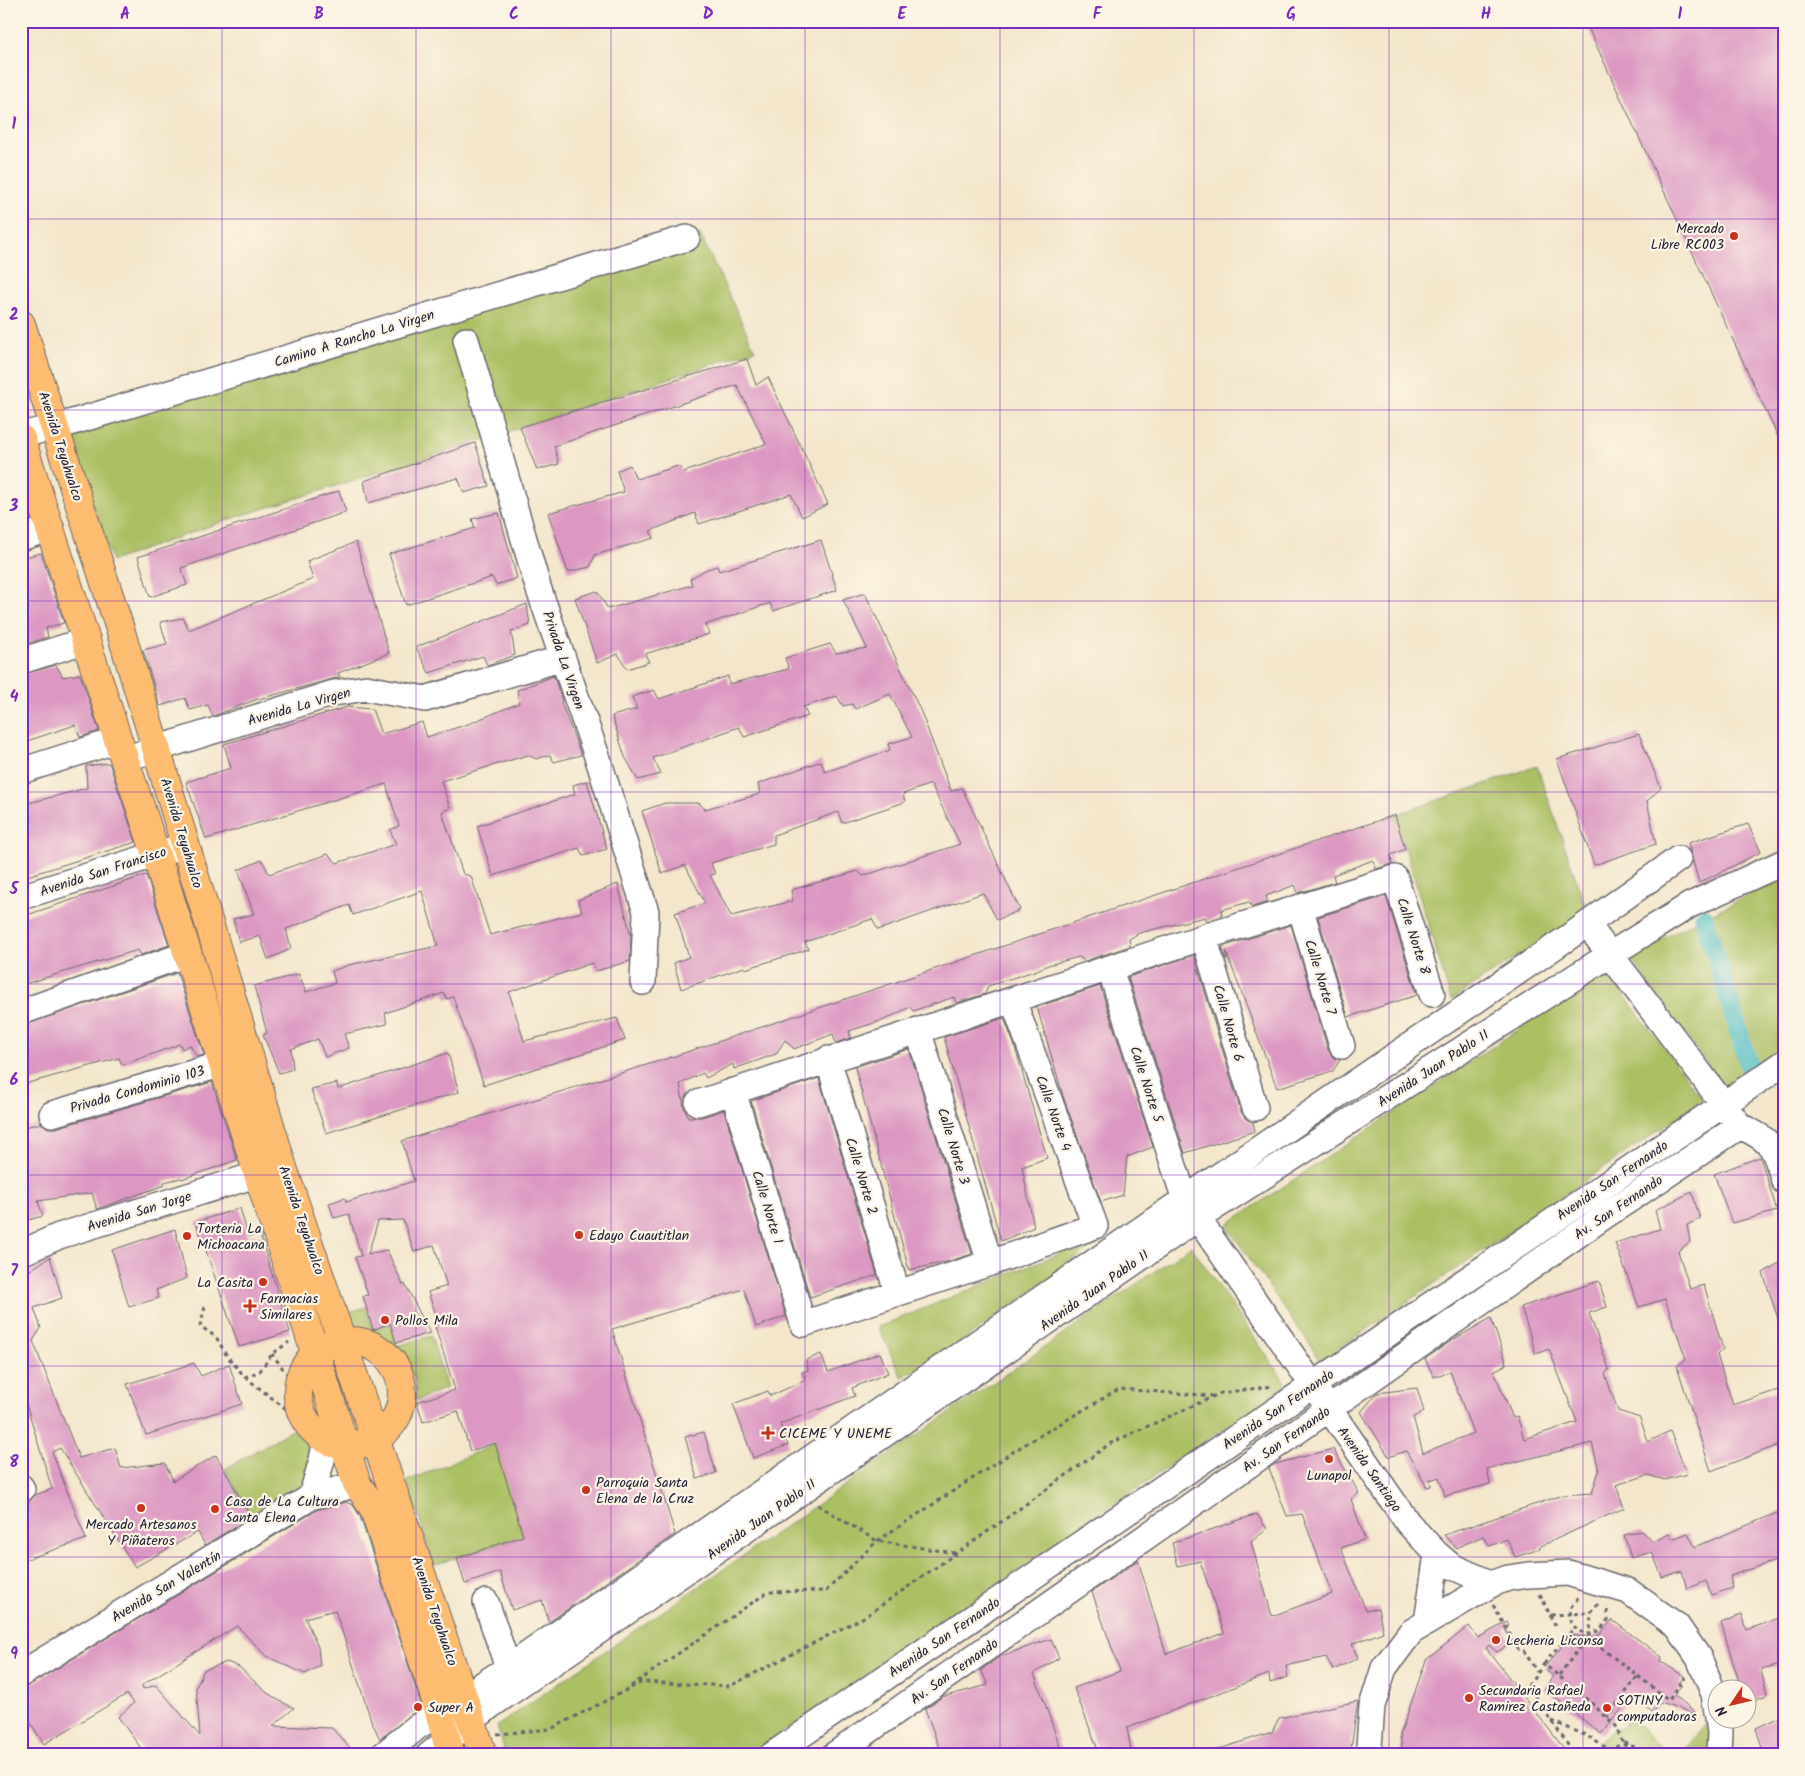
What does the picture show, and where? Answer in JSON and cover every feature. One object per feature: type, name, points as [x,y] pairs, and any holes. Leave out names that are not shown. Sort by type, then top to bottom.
[{"type":"main road","name":"Avenida Teyahualco","points":[[21,324],[120,629],[284,1168],[477,1727]]},
{"type":"main road","name":"Avenida Teyahualco","points":[[21,439],[259,1174],[315,1353],[335,1442],[357,1484],[374,1509],[438,1714],[442,1750]]},
{"type":"main road","points":[[315,1353],[333,1343],[343,1341],[363,1342],[382,1351],[395,1367],[401,1386],[400,1406],[389,1429],[376,1438],[356,1445],[335,1442]]},
{"type":"street","name":"Camino A Rancho La Virgen","points":[[21,435],[55,427],[687,238]]},
{"type":"street","name":"Privada La Virgen","points":[[466,340],[538,587],[599,762],[646,912],[643,982]]},
{"type":"street","points":[[21,538],[51,528]]},
{"type":"street","points":[[21,661],[87,640]]},
{"type":"street","name":"Avenida La Virgen","points":[[21,771],[121,749],[157,748],[334,693],[366,688],[425,699],[563,658]]},
{"type":"street","name":"Avenida San Francisco","points":[[21,897],[186,844]]},
{"type":"street","points":[[383,1755],[417,1727],[438,1714],[477,1727],[508,1668],[1191,1209],[1678,859]]},
{"type":"street","name":"Avenida Juan Pablo II","points":[[442,1750],[477,1727],[531,1678],[1191,1209],[1690,905],[1784,862]]},
{"type":"street","name":"Calle Norte 8","points":[[1300,907],[1395,878],[1432,994]]},
{"type":"street","points":[[698,1103],[828,1059],[1300,907]]},
{"type":"street","name":"Calle Norte 7","points":[[1300,907],[1342,1046]]},
{"type":"street","points":[[1587,924],[1740,1126],[1768,1141],[1777,1157],[1784,1181]]},
{"type":"street","name":"Calle Norte 6","points":[[1204,937],[1255,1108]]},
{"type":"street","points":[[21,1012],[187,954]]},
{"type":"street","name":"Calle Norte 5","points":[[1110,969],[1191,1209]]},
{"type":"street","name":"Calle Norte 4","points":[[990,1263],[1095,1226],[1013,1000]]},
{"type":"street","name":"Calle Norte 3","points":[[918,1030],[990,1263]]},
{"type":"street","name":"Calle Norte 2","points":[[828,1059],[897,1292]]},
{"type":"street","name":"Avenida San Fernando","points":[[772,1755],[1784,1063]]},
{"type":"street","name":"Privada Condominio 103","points":[[52,1114],[223,1064]]},
{"type":"street","name":"Calle Norte 1","points":[[733,1090],[803,1324],[897,1292]]},
{"type":"street","name":"Av. San Fernando","points":[[834,1755],[1600,1219],[1740,1126]]},
{"type":"street","name":"Avenida San Jorge","points":[[21,1253],[59,1236],[259,1174]]},
{"type":"street","name":"Avenida Santiago","points":[[1191,1209],[1408,1523],[1451,1566],[1491,1592]]},
{"type":"street","points":[[897,1292],[990,1263]]},
{"type":"street","points":[[311,1498],[322,1460],[335,1442]]},
{"type":"street","name":"Avenida San Valentín","points":[[21,1674],[311,1498],[357,1484]]},
{"type":"street","points":[[1427,1622],[1437,1554]]},
{"type":"street","points":[[1370,1755],[1372,1706],[1384,1668],[1411,1632],[1427,1622],[1491,1592],[1508,1578],[1568,1573],[1628,1591],[1677,1626],[1699,1658],[1708,1680]]},
{"type":"street","points":[[486,1602],[508,1668]]},
{"type":"street","points":[[1719,1728],[1719,1755]]},
{"type":"path","points":[[205,1307],[200,1326],[216,1337],[227,1356],[245,1377],[286,1410],[293,1382],[272,1354]]},
{"type":"path","points":[[245,1377],[260,1371],[272,1354],[288,1343]]},
{"type":"path","points":[[477,1727],[551,1729],[642,1682],[730,1686],[866,1616],[1111,1443],[1221,1393],[1277,1386]]},
{"type":"path","points":[[620,1694],[768,1592],[826,1591],[877,1541],[1019,1448],[1119,1389],[1214,1396]]},
{"type":"path","points":[[817,1505],[877,1541],[956,1554]]},
{"type":"path","points":[[1538,1590],[1556,1628]]},
{"type":"path","points":[[1491,1592],[1518,1649],[1524,1651],[1537,1672]]},
{"type":"path","points":[[1586,1595],[1578,1597],[1570,1608],[1571,1622],[1578,1631],[1589,1636],[1671,1701],[1687,1674]]},
{"type":"path","points":[[1559,1675],[1589,1636],[1600,1630],[1608,1620],[1605,1601]]},
{"type":"path","points":[[1589,1636],[1591,1613],[1599,1602]]},
{"type":"path","points":[[1550,1615],[1591,1613]]},
{"type":"path","points":[[1569,1755],[1570,1748],[1528,1686],[1537,1672],[1575,1627]]},
{"type":"path","points":[[1544,1664],[1616,1726],[1627,1755]]},
{"type":"path","points":[[1607,1717],[1638,1676]]},
{"type":"path","points":[[1552,1722],[1585,1735],[1612,1751],[1622,1742]]},
{"type":"path","points":[[1622,1742],[1639,1749],[1656,1751],[1656,1755]]},
{"type":"green space","points":[[700,234],[755,350],[486,439],[224,521],[112,561],[68,433],[672,245]]},
{"type":"green space","points":[[1537,766],[1587,911],[1451,1000],[1395,815]]},
{"type":"green space","points":[[1784,878],[1784,1045],[1724,1087],[1631,958],[1680,929]]},
{"type":"green space","points":[[1606,971],[1703,1100],[1321,1361],[1226,1225]]},
{"type":"green space","points":[[1112,1232],[934,1362],[902,1377],[878,1327]]},
{"type":"green space","points":[[1191,1246],[1287,1385],[750,1755],[506,1755],[497,1726]]},
{"type":"green space","points":[[366,1307],[373,1330],[390,1323],[397,1346],[431,1336],[447,1388],[415,1401],[415,1381],[406,1363],[400,1356],[393,1349],[377,1340],[358,1338],[346,1313]]},
{"type":"green space","points":[[293,1429],[301,1435],[307,1447],[309,1470],[304,1485],[253,1520],[225,1469]]},
{"type":"green space","points":[[496,1444],[523,1536],[434,1565],[407,1481]]},
{"type":"green space","points":[[1628,1718],[1670,1755],[1583,1755],[1612,1731],[1622,1728]]},
{"type":"green space","points":[[1708,1721],[1708,1728],[1710,1728],[1709,1755],[1679,1755]]},
{"type":"building","name":"Mercado Libre RC003","points":[[1585,21],[1784,21],[1784,450]]},
{"type":"building","points":[[747,359],[756,385],[768,377],[828,504],[802,517],[791,494],[699,524],[695,513],[650,531],[654,538],[595,555],[590,567],[568,572],[548,513],[624,492],[617,471],[630,465],[636,479],[678,466],[684,472],[766,444],[737,385],[554,446],[559,464],[537,470],[520,427]]},
{"type":"building","points":[[475,443],[489,486],[464,493],[458,478],[368,503],[364,481]]},
{"type":"building","points":[[21,491],[31,520],[21,523]]},
{"type":"building","points":[[339,491],[346,512],[181,568],[187,585],[150,597],[138,557]]},
{"type":"building","points":[[499,513],[517,578],[496,585],[492,577],[406,605],[389,554],[475,528],[472,519]]},
{"type":"building","points":[[821,540],[837,590],[773,611],[770,603],[705,625],[709,634],[645,654],[649,662],[627,669],[618,654],[597,663],[575,598],[597,591],[608,609],[692,585],[690,579],[705,570],[717,566],[719,571]]},
{"type":"building","points":[[356,542],[389,653],[338,673],[340,677],[255,700],[213,716],[208,705],[190,710],[185,698],[160,706],[143,650],[167,644],[160,622],[183,618],[189,630],[313,579],[307,561]]},
{"type":"building","points":[[41,553],[64,623],[46,628],[48,637],[26,644],[21,628],[21,558]]},
{"type":"building","points":[[865,593],[921,712],[951,791],[962,788],[1020,910],[997,920],[983,893],[878,930],[872,919],[805,942],[809,949],[745,969],[744,967],[681,989],[674,963],[689,957],[675,913],[705,903],[685,865],[662,874],[642,811],[665,803],[699,803],[705,809],[760,794],[758,784],[821,761],[825,772],[890,750],[888,744],[912,737],[890,694],[855,709],[852,704],[843,706],[837,696],[803,707],[808,716],[744,737],[739,727],[653,758],[661,774],[638,780],[625,757],[612,716],[637,709],[632,697],[654,690],[659,699],[728,676],[729,684],[789,669],[785,658],[830,644],[836,653],[867,648],[843,600]],"holes":[[[931,784],[960,844],[863,876],[858,871],[791,890],[793,901],[731,916],[710,875],[715,874],[711,863],[774,844],[774,835],[838,812],[842,823],[905,802],[903,794]]]},
{"type":"building","points":[[527,604],[530,625],[511,631],[515,655],[487,665],[483,656],[429,673],[416,647]]},
{"type":"building","points":[[56,665],[63,677],[80,674],[99,731],[80,737],[75,725],[21,743],[21,675]]},
{"type":"building","points":[[554,676],[561,702],[581,755],[554,762],[550,755],[536,759],[528,755],[441,781],[450,808],[442,812],[463,874],[471,876],[490,935],[582,912],[578,900],[618,884],[631,936],[630,961],[596,971],[592,963],[509,992],[524,1041],[617,1018],[625,1040],[484,1085],[453,997],[447,999],[444,993],[385,1013],[387,1024],[344,1034],[349,1048],[325,1057],[318,1039],[291,1049],[293,1069],[279,1073],[263,1035],[267,1033],[254,986],[299,974],[306,992],[335,983],[332,971],[349,965],[438,946],[422,891],[353,915],[349,905],[286,929],[291,949],[268,959],[260,936],[239,942],[233,919],[254,914],[238,870],[262,860],[269,874],[328,854],[337,863],[396,844],[390,830],[399,826],[386,784],[206,839],[186,782],[231,768],[224,744],[347,707],[372,709],[381,734],[422,722],[427,737],[468,724],[519,703],[517,690]]},
{"type":"building","points":[[1639,734],[1661,788],[1647,801],[1656,844],[1594,865],[1557,759]]},
{"type":"building","points":[[109,763],[136,842],[21,878],[21,805],[87,788],[86,766]]},
{"type":"building","points":[[587,781],[607,849],[583,856],[579,848],[493,876],[477,826],[575,794],[573,785]]},
{"type":"building","points":[[1395,815],[1405,849],[1391,855],[1392,864],[1376,869],[1373,860],[1333,875],[1335,882],[1298,893],[1295,885],[1266,896],[1268,902],[1252,907],[1249,902],[1221,910],[1222,916],[1207,921],[1205,917],[1139,933],[1129,939],[1130,946],[1085,961],[1079,957],[1048,965],[988,986],[985,994],[956,1003],[954,997],[913,1011],[910,1007],[884,1020],[849,1031],[851,1038],[836,1043],[833,1034],[794,1049],[785,1040],[776,1054],[734,1069],[733,1064],[706,1078],[703,1073],[680,1084],[684,1107],[688,1117],[702,1117],[724,1110],[786,1316],[756,1327],[744,1289],[612,1329],[675,1534],[549,1622],[542,1600],[512,1610],[500,1572],[465,1584],[457,1558],[523,1536],[495,1443],[470,1451],[458,1411],[423,1422],[417,1402],[455,1390],[433,1320],[437,1318],[428,1292],[447,1286],[434,1245],[414,1252],[403,1220],[378,1221],[368,1254],[387,1250],[403,1285],[405,1284],[430,1333],[396,1343],[390,1323],[373,1330],[363,1296],[368,1295],[355,1257],[361,1256],[349,1214],[334,1218],[329,1203],[345,1198],[346,1202],[414,1181],[402,1141],[672,1057]]},
{"type":"building","points":[[1748,824],[1761,852],[1699,883],[1688,843]]},
{"type":"building","points":[[146,875],[169,945],[141,955],[138,950],[21,985],[21,917]]},
{"type":"building","points":[[1386,896],[1417,995],[1348,1017],[1318,917]]},
{"type":"building","points":[[1291,925],[1328,1050],[1333,1057],[1340,1060],[1333,1071],[1277,1088],[1226,951],[1227,960],[1222,947]]},
{"type":"building","points":[[1194,955],[1241,1112],[1246,1119],[1253,1122],[1255,1131],[1185,1153],[1128,977]]},
{"type":"building","points":[[177,973],[204,1055],[197,1057],[190,1045],[182,1049],[180,1044],[122,1065],[119,1058],[21,1085],[21,1026]]},
{"type":"building","points":[[1100,986],[1153,1147],[1127,1157],[1123,1195],[1101,1202],[1064,1099],[1037,1007]]},
{"type":"building","points":[[1004,1018],[1014,1044],[1047,1158],[1022,1167],[1034,1227],[1001,1241],[944,1037]]},
{"type":"building","points":[[909,1049],[972,1254],[909,1270],[855,1067]]},
{"type":"building","points":[[448,1053],[459,1092],[326,1133],[311,1089],[337,1083],[338,1089]]},
{"type":"building","points":[[819,1078],[877,1275],[810,1297],[751,1101]]},
{"type":"building","points":[[212,1082],[237,1160],[182,1179],[164,1182],[165,1185],[97,1209],[92,1193],[38,1201],[43,1216],[21,1222],[21,1128],[41,1123],[48,1128],[56,1128]]},
{"type":"building","points":[[1760,1157],[1777,1211],[1732,1223],[1714,1174]]},
{"type":"building","points":[[1692,1192],[1700,1219],[1687,1225],[1690,1242],[1678,1251],[1690,1289],[1704,1285],[1723,1349],[1717,1355],[1733,1405],[1784,1388],[1784,1443],[1711,1471],[1677,1366],[1686,1359],[1665,1299],[1639,1307],[1615,1243],[1660,1229],[1655,1210]]},
{"type":"building","points":[[240,1208],[248,1236],[260,1235],[290,1332],[239,1347],[196,1222]]},
{"type":"building","points":[[175,1229],[187,1278],[156,1290],[159,1298],[129,1307],[112,1250]]},
{"type":"building","points":[[50,1257],[62,1298],[34,1308],[41,1328],[33,1341],[79,1458],[115,1448],[121,1468],[165,1463],[173,1481],[216,1455],[251,1517],[205,1545],[198,1532],[135,1567],[60,1448],[52,1452],[86,1539],[21,1561],[21,1503],[29,1502],[35,1495],[52,1489],[21,1387],[21,1276]]},
{"type":"building","points":[[1784,1260],[1784,1327],[1781,1328],[1763,1273]]},
{"type":"building","points":[[1599,1281],[1607,1307],[1589,1313],[1609,1369],[1605,1374],[1618,1411],[1640,1418],[1648,1442],[1670,1431],[1687,1474],[1665,1480],[1648,1475],[1616,1485],[1624,1508],[1539,1547],[1540,1549],[1515,1557],[1507,1539],[1490,1546],[1483,1536],[1456,1548],[1444,1535],[1563,1495],[1592,1493],[1599,1471],[1592,1443],[1487,1469],[1490,1484],[1445,1496],[1439,1477],[1430,1480],[1431,1486],[1427,1487],[1406,1451],[1389,1457],[1361,1412],[1377,1393],[1417,1388],[1424,1412],[1413,1417],[1423,1453],[1473,1433],[1450,1371],[1434,1377],[1425,1359],[1451,1341],[1491,1318],[1507,1364],[1494,1371],[1513,1418],[1517,1416],[1524,1439],[1577,1422],[1549,1349],[1536,1354],[1521,1307]]},
{"type":"building","points":[[880,1353],[888,1373],[852,1388],[855,1396],[780,1424],[788,1445],[753,1458],[733,1404],[768,1391],[770,1396],[806,1380],[802,1372],[808,1370],[806,1360],[821,1354],[828,1372]]},
{"type":"building","points":[[194,1363],[201,1376],[229,1364],[242,1404],[146,1435],[127,1384]]},
{"type":"building","points":[[704,1432],[716,1473],[697,1479],[685,1437]]},
{"type":"building","points":[[1333,1449],[1359,1493],[1351,1499],[1365,1539],[1341,1548],[1366,1611],[1378,1608],[1383,1632],[1352,1644],[1358,1658],[1333,1670],[1326,1657],[1286,1666],[1288,1677],[1270,1683],[1269,1674],[1127,1728],[1132,1755],[1100,1755],[1074,1688],[1120,1671],[1092,1592],[1138,1560],[1166,1654],[1224,1633],[1200,1561],[1178,1566],[1172,1543],[1257,1514],[1267,1529],[1251,1542],[1272,1616],[1332,1594],[1302,1514],[1287,1516],[1269,1468],[1275,1464]]},
{"type":"building","points":[[346,1502],[353,1505],[360,1516],[422,1707],[380,1739],[371,1720],[335,1610],[305,1618],[318,1647],[320,1666],[305,1674],[266,1656],[237,1626],[142,1685],[143,1689],[156,1685],[200,1736],[196,1687],[204,1670],[227,1662],[239,1667],[266,1692],[294,1708],[273,1726],[332,1728],[356,1755],[146,1755],[118,1717],[134,1703],[127,1694],[44,1744],[21,1708],[21,1688],[28,1686],[317,1510]]},
{"type":"building","points":[[1784,1510],[1784,1558],[1730,1576],[1733,1588],[1711,1595],[1706,1581],[1687,1589],[1682,1571],[1662,1577],[1652,1552],[1631,1558],[1624,1535],[1641,1531],[1653,1542],[1669,1534],[1672,1539],[1688,1533],[1695,1547]]},
{"type":"building","points":[[1742,1614],[1747,1630],[1784,1616],[1784,1664],[1761,1670],[1767,1695],[1758,1698],[1758,1678],[1738,1678],[1721,1623]]},
{"type":"building","points":[[1612,1620],[1662,1657],[1660,1661],[1684,1676],[1680,1683],[1682,1686],[1674,1695],[1695,1712],[1694,1714],[1661,1702],[1652,1712],[1633,1695],[1601,1734],[1545,1689],[1553,1676],[1544,1668],[1571,1635],[1592,1638],[1600,1634]]},
{"type":"building","name":"Secundaria Rafael Ramirez Castañeda","points":[[1507,1622],[1509,1625],[1505,1629],[1512,1643],[1497,1652],[1489,1645],[1486,1648],[1569,1755],[1403,1755],[1400,1735],[1426,1660],[1469,1626],[1478,1638]]},
{"type":"building","points":[[1051,1639],[1059,1658],[1034,1673],[1063,1755],[942,1755],[925,1709],[942,1697],[988,1685],[981,1670],[1001,1656]]},
{"type":"building","points":[[1358,1701],[1350,1755],[1210,1755],[1210,1752],[1272,1732],[1279,1718]]},
{"type":"building","points":[[1784,1715],[1784,1755],[1764,1755],[1756,1728]]},
{"type":"waterway","points":[[1709,936],[1704,917],[1750,1069]]},
{"type":"place","name":"Mercado Libre RC003","points":[[1734,236]]},
{"type":"place","name":"Edayo Cuautitlan","points":[[579,1235]]},
{"type":"place","name":"Torteria La Michoacana","points":[[187,1236]]},
{"type":"place","name":"La Casita","points":[[263,1282]]},
{"type":"place","name":"Farmacias Similares","points":[[250,1306]]},
{"type":"place","name":"Pollos Mila","points":[[385,1320]]},
{"type":"place","name":"CICEME Y UNEME","points":[[768,1433]]},
{"type":"place","name":"Lunapol","points":[[1329,1459]]},
{"type":"place","name":"Parroquia Santa Elena de la Cruz","points":[[586,1490]]},
{"type":"place","name":"Mercado Artesanos Y Piñateros","points":[[141,1508]]},
{"type":"place","name":"Casa de La Cultura Santa Elena","points":[[215,1509]]},
{"type":"place","name":"Lecheria Liconsa","points":[[1496,1640]]},
{"type":"place","name":"Secundaria Rafael Ramirez Castañeda","points":[[1469,1698]]},
{"type":"place","name":"Super A","points":[[418,1707]]},
{"type":"place","name":"SOTINY computadoras","points":[[1607,1708]]}]
